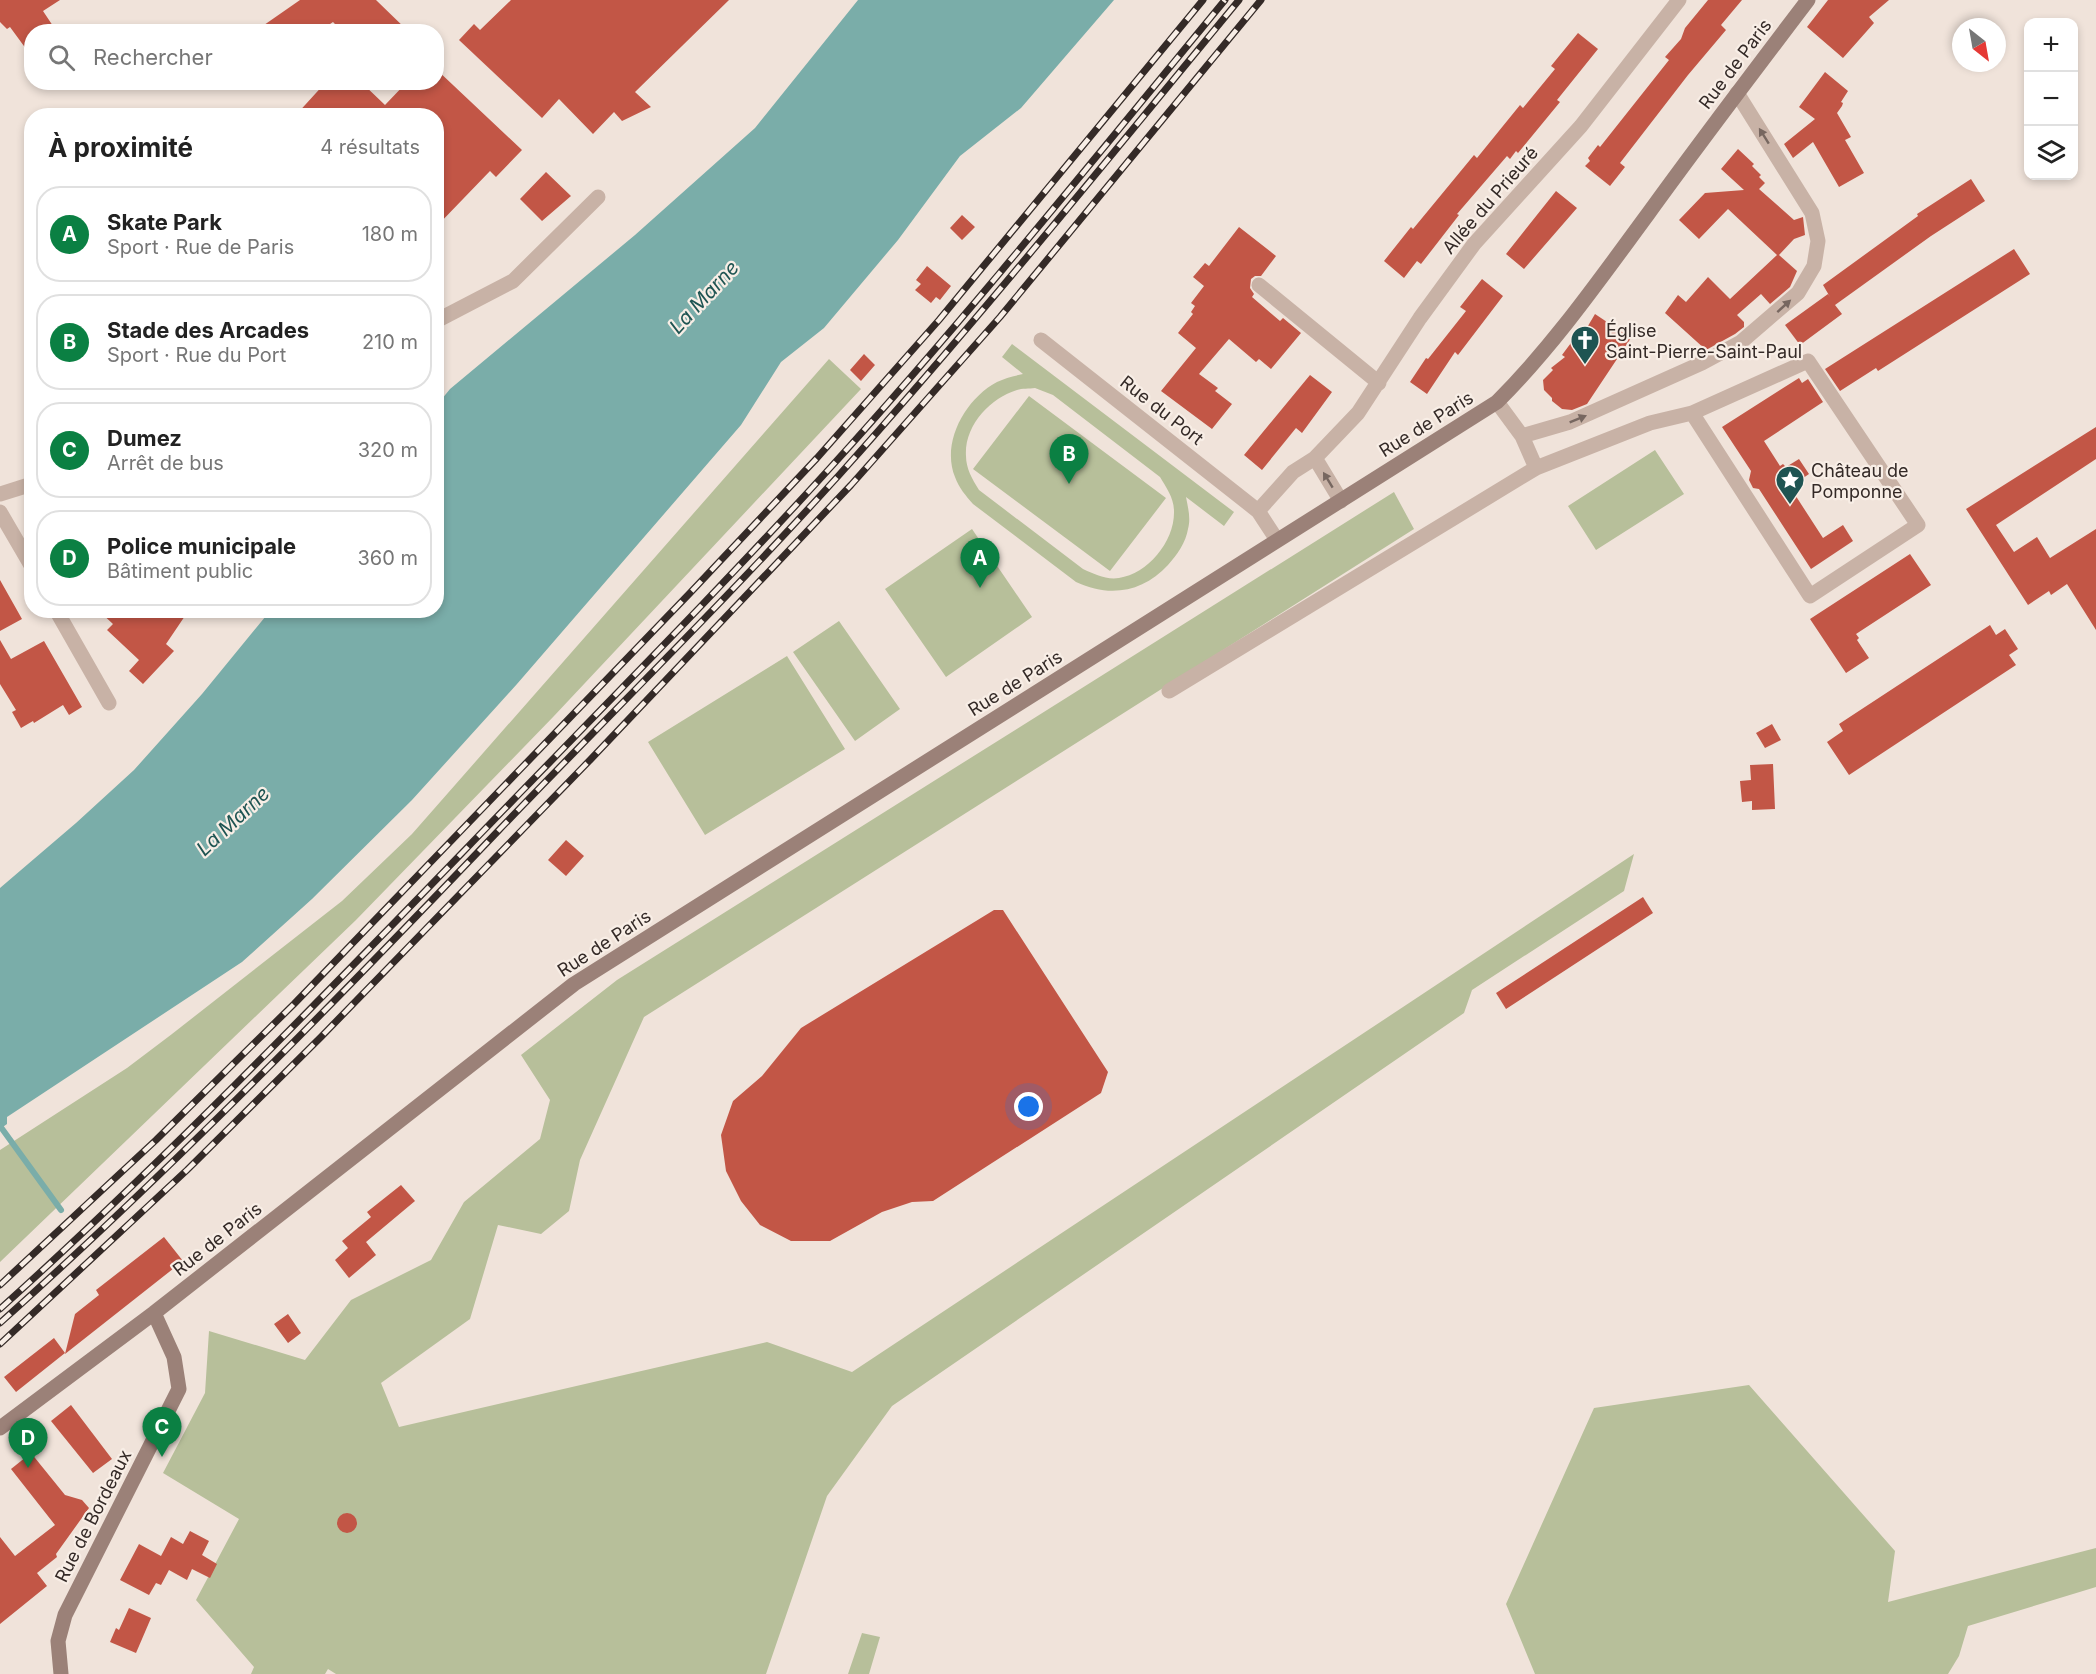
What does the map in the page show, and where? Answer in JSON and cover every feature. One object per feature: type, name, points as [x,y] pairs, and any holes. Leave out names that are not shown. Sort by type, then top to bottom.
[{"type":"main road","name":"Rue de Paris","points":[[0,1428],[154,1313],[574,984],[1497,402],[1530,370],[1576,312],[1808,0]]},
{"type":"main road","name":"Rue de Bordeaux","points":[[61,1674],[57,1641],[65,1615],[179,1389],[174,1357],[154,1313]]},
{"type":"street","name":"Allée du Prieuré","points":[[1258,511],[1293,472],[1315,458],[1358,412],[1420,318],[1473,244],[1581,126],[1679,0]]},
{"type":"street","points":[[1522,436],[1570,423],[1702,363],[1741,342],[1798,293],[1814,266],[1818,241],[1812,213],[1737,93]]},
{"type":"street","points":[[444,317],[513,281],[598,197]]},
{"type":"street","points":[[1259,285],[1379,383]]},
{"type":"street","name":"Rue du Port","points":[[1041,340],[1258,511],[1276,540]]},
{"type":"street","points":[[1169,691],[1536,468],[1650,423],[1692,413],[1808,360],[1917,525],[1810,596],[1692,413]]},
{"type":"street","points":[[1497,402],[1522,436],[1536,468]]},
{"type":"street","points":[[1315,458],[1341,501]]},
{"type":"street","points":[[0,494],[24,486]]},
{"type":"street","points":[[0,512],[24,553]]},
{"type":"street","points":[[61,618],[110,704]]},
{"type":"green space","points":[[1012,344],[1234,512],[1224,526],[1186,497],[1189,513],[1187,534],[1175,557],[1158,574],[1148,581],[1125,590],[1101,590],[1076,582],[973,504],[955,477],[951,464],[951,450],[959,423],[966,411],[975,399],[997,382],[1023,374],[1002,357]],"holes":[[[1035,388],[1053,395],[1160,477],[1171,497],[1174,506],[1173,522],[1165,544],[1149,563],[1130,575],[1109,578],[1083,569],[979,490],[970,473],[966,456],[969,434],[988,406],[997,399],[1021,389]]]},
{"type":"green space","points":[[829,359],[861,389],[554,716],[356,920],[0,1262],[0,1150],[127,1068],[342,901],[412,834]]},
{"type":"green space","points":[[1029,396],[1166,498],[1110,571],[973,469]]},
{"type":"green space","points":[[1655,450],[1684,494],[1596,550],[1568,506]]},
{"type":"green space","points":[[1394,492],[1414,529],[644,1017],[580,1160],[569,1211],[541,1234],[498,1225],[470,1319],[381,1383],[399,1427],[767,1342],[852,1372],[1634,854],[1624,891],[1472,990],[1464,1013],[892,1406],[827,1496],[766,1674],[336,1674],[328,1669],[325,1674],[251,1674],[254,1667],[196,1600],[239,1519],[163,1473],[205,1393],[209,1331],[305,1360],[351,1300],[431,1260],[464,1202],[540,1139],[550,1100],[521,1055],[617,980]]},
{"type":"green space","points":[[972,529],[1032,617],[946,677],[885,589]]},
{"type":"green space","points":[[839,621],[900,709],[855,741],[793,652]]},
{"type":"green space","points":[[787,656],[845,749],[705,835],[648,742]]},
{"type":"green space","points":[[1749,1385],[1895,1551],[1888,1602],[2096,1548],[2096,1587],[1968,1626],[1959,1656],[1948,1674],[1535,1674],[1506,1604],[1594,1408]]},
{"type":"green space","points":[[862,1633],[880,1637],[869,1674],[848,1674]]},
{"type":"water","name":"La Marne","points":[[858,0],[1114,0],[1021,108],[960,156],[898,240],[824,328],[781,362],[741,425],[517,684],[412,800],[312,899],[242,962],[7,1117],[7,1124],[0,1129],[0,888],[134,770],[202,694],[264,618],[444,618],[444,396],[635,235],[755,128]]},
{"type":"building","points":[[0,0],[60,0],[43,11],[52,24],[24,24],[24,46],[10,27],[7,29],[0,22]]},
{"type":"building","points":[[300,0],[376,0],[401,24],[335,24],[333,22],[330,24],[266,24]]},
{"type":"building","points":[[511,0],[729,0],[635,92],[651,107],[622,121],[614,112],[593,134],[559,99],[542,118],[459,40],[474,24],[480,30]]},
{"type":"building","points":[[1708,0],[1742,0],[1721,25],[1726,30],[1620,163],[1625,167],[1610,186],[1585,166],[1590,161],[1588,158],[1598,145],[1600,147],[1669,60],[1665,57],[1681,39],[1685,28]]},
{"type":"building","points":[[1828,0],[1889,0],[1869,17],[1874,23],[1843,58],[1807,27]]},
{"type":"building","points":[[1578,33],[1598,49],[1557,100],[1560,102],[1518,153],[1516,151],[1510,159],[1507,156],[1457,214],[1459,215],[1421,264],[1417,261],[1404,278],[1384,261],[1474,155],[1477,158],[1520,105],[1523,108],[1555,69],[1551,66]]},
{"type":"building","points":[[1825,72],[1848,91],[1837,113],[1851,137],[1845,140],[1864,173],[1839,187],[1813,142],[1793,158],[1784,144],[1815,119],[1799,107]]},
{"type":"building","points":[[444,77],[522,150],[496,177],[490,171],[444,219],[444,108],[302,108],[319,90],[369,90],[385,105],[399,90],[444,90]]},
{"type":"building","points":[[1738,149],[1754,164],[1752,166],[1761,175],[1759,177],[1765,183],[1759,189],[1794,220],[1803,217],[1805,235],[1794,239],[1779,255],[1797,271],[1790,287],[1770,304],[1761,294],[1737,315],[1744,322],[1744,327],[1706,350],[1665,313],[1678,295],[1686,302],[1708,277],[1730,299],[1777,255],[1728,209],[1699,239],[1679,220],[1705,193],[1744,190],[1721,169]]},
{"type":"building","points":[[546,172],[571,196],[542,221],[520,199]]},
{"type":"building","points":[[1971,179],[1985,201],[1931,236],[1835,305],[1842,314],[1800,345],[1785,325],[1828,294],[1830,297],[1823,285],[1918,216],[1917,214]]},
{"type":"building","points":[[1556,191],[1577,208],[1524,269],[1506,254]]},
{"type":"building","points":[[962,215],[975,227],[962,240],[950,228]]},
{"type":"building","points":[[1239,227],[1276,256],[1261,276],[1251,279],[1250,288],[1254,294],[1252,297],[1280,321],[1283,318],[1301,333],[1271,369],[1259,359],[1256,362],[1229,339],[1199,374],[1218,388],[1215,391],[1232,404],[1212,429],[1161,391],[1196,348],[1178,333],[1193,314],[1191,312],[1195,306],[1191,303],[1204,286],[1193,277],[1205,263],[1209,266]]},
{"type":"building","points":[[2014,249],[2030,274],[1878,371],[1876,368],[1840,391],[1825,369]]},
{"type":"building","points":[[927,266],[951,286],[940,300],[936,297],[931,303],[915,290],[921,284],[916,280]]},
{"type":"building","points":[[1482,279],[1503,296],[1458,355],[1455,352],[1427,394],[1410,382],[1426,358],[1428,359],[1466,311],[1460,307]]},
{"type":"building","name":"Église Saint-Pierre-Saint-Paul","points":[[1595,314],[1631,338],[1587,404],[1572,410],[1562,409],[1544,390],[1543,380],[1553,370],[1551,368],[1565,357],[1562,355],[1582,328],[1585,331]]},
{"type":"building","points":[[864,354],[875,365],[861,381],[850,370]]},
{"type":"building","points":[[1310,375],[1332,392],[1302,433],[1296,428],[1262,470],[1244,455]]},
{"type":"building","points":[[1799,378],[1802,383],[1808,379],[1823,402],[1764,441],[1780,466],[1783,464],[1786,467],[1799,459],[1809,474],[1790,487],[1823,538],[1843,525],[1853,541],[1811,569],[1759,489],[1753,488],[1749,480],[1751,471],[1722,427]]},
{"type":"building","points":[[2096,427],[2096,459],[1996,525],[2014,552],[2037,537],[2050,558],[2096,529],[2096,630],[2067,584],[2051,595],[2049,591],[2028,605],[1966,509]]},
{"type":"building","points":[[1910,554],[1931,585],[1856,634],[1859,638],[1857,640],[1869,658],[1846,673],[1810,619]]},
{"type":"building","points":[[0,580],[22,619],[0,631]]},
{"type":"building","points":[[107,618],[184,618],[166,644],[174,651],[143,684],[129,671],[139,660],[107,630],[113,624]]},
{"type":"building","points":[[1990,625],[1996,635],[2005,629],[2018,649],[2009,655],[2016,665],[1849,775],[1827,742],[1843,731],[1839,724]]},
{"type":"building","points":[[0,640],[11,659],[44,641],[82,707],[69,715],[63,705],[34,723],[33,721],[21,728],[12,712],[16,710],[0,684]]},
{"type":"building","points":[[1772,724],[1781,740],[1765,748],[1756,733]]},
{"type":"building","points":[[1773,764],[1775,809],[1752,810],[1752,801],[1742,802],[1740,781],[1751,780],[1750,765]]},
{"type":"building","points":[[566,840],[584,856],[566,876],[548,860]]},
{"type":"building","points":[[1643,897],[1653,913],[1506,1009],[1496,993]]},
{"type":"building","points":[[994,910],[1003,910],[1108,1072],[1101,1093],[933,1201],[912,1202],[882,1212],[830,1241],[791,1241],[760,1225],[741,1201],[726,1171],[721,1135],[733,1101],[762,1076],[801,1028]]},
{"type":"building","points":[[401,1185],[415,1201],[366,1242],[376,1255],[349,1278],[335,1260],[348,1248],[342,1241],[371,1217],[367,1212]]},
{"type":"building","points":[[164,1237],[183,1261],[65,1354],[75,1314],[99,1295],[96,1290]]},
{"type":"building","points":[[288,1314],[301,1333],[288,1343],[274,1324]]},
{"type":"building","points":[[54,1338],[65,1353],[16,1392],[4,1377]]},
{"type":"building","points":[[71,1405],[112,1459],[93,1473],[51,1421]]},
{"type":"building","points":[[31,1453],[65,1495],[82,1500],[89,1508],[56,1554],[57,1557],[37,1573],[47,1586],[0,1624],[0,1537],[15,1556],[55,1525],[11,1469]]},
{"type":"building","points":[[347,1513],[354,1516],[357,1523],[354,1530],[347,1533],[340,1530],[337,1523],[340,1516]]},
{"type":"building","points":[[190,1531],[209,1541],[202,1555],[217,1564],[210,1578],[192,1569],[187,1580],[169,1570],[161,1585],[156,1583],[149,1595],[120,1580],[139,1544],[161,1556],[171,1537],[183,1544]]},
{"type":"building","points":[[129,1608],[151,1618],[136,1653],[110,1642],[116,1628],[119,1630]]},
{"type":"waterway","points":[[0,1126],[61,1210]]},
{"type":"railway","points":[[0,1285],[156,1140],[294,1004],[817,458],[939,320],[1203,0]]},
{"type":"railway","points":[[0,1309],[177,1142],[292,1027],[648,662],[785,517],[881,411],[981,295],[1225,0]]},
{"type":"railway","points":[[0,1323],[192,1143],[378,956],[714,609],[891,416],[1092,179],[1239,0]]},
{"type":"railway","points":[[0,1344],[187,1170],[321,1037],[591,759],[851,485],[1000,317],[1261,0]]},
{"type":"place","name":"Église Saint-Pierre-Saint-Paul","points":[[1585,366]]},
{"type":"place","name":"Stade des Arcades","points":[[1069,484]]},
{"type":"place","name":"Château de Pomponne","points":[[1790,506]]},
{"type":"place","name":"Skate Park","points":[[980,588]]},
{"type":"place","name":"Dumez","points":[[162,1457]]},
{"type":"place","name":"Police municipale","points":[[28,1468]]}]
